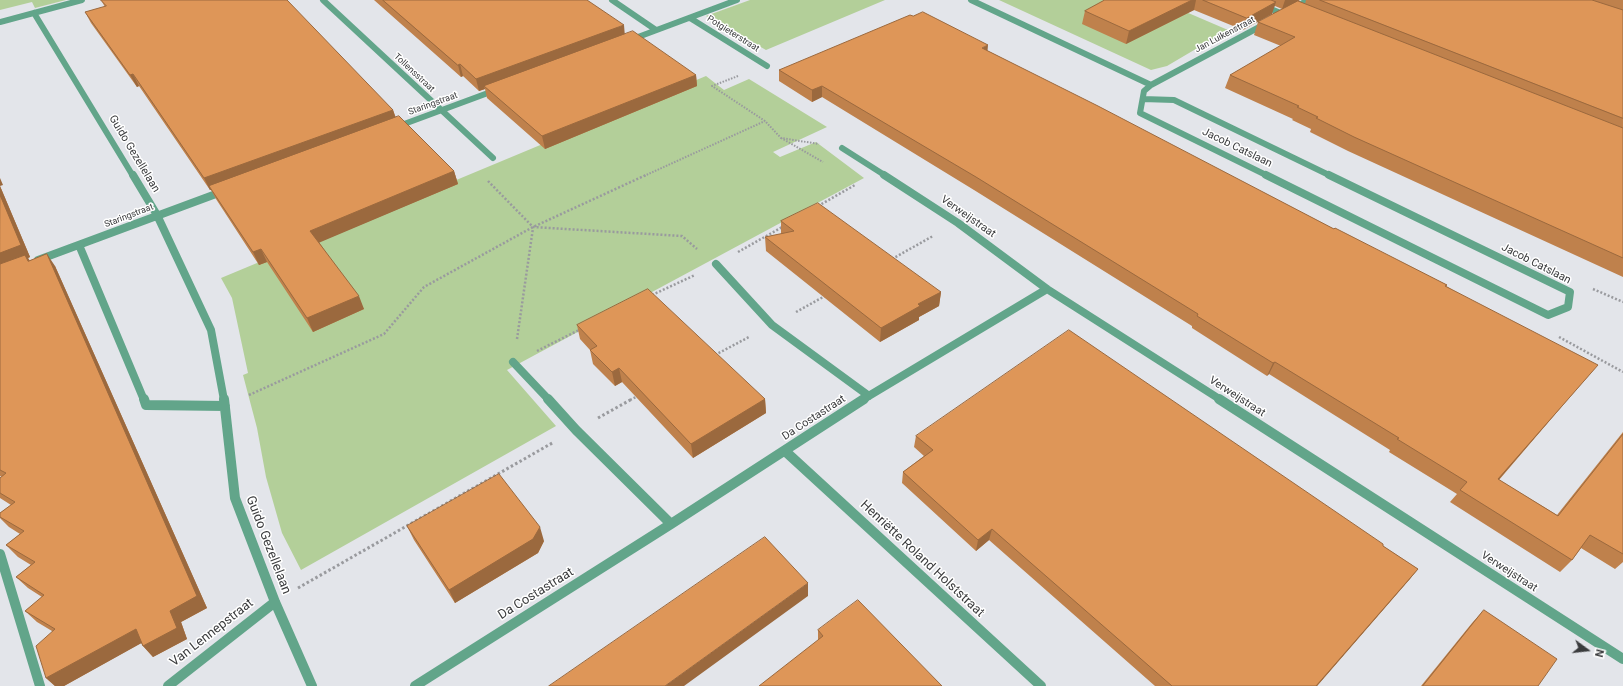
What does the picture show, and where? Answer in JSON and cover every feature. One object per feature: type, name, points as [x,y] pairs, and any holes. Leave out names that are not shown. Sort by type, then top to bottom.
[{"type":"street","points":[[0,22],[82,0]]},
{"type":"street","name":"Tollensstraat","points":[[323,0],[493,158]]},
{"type":"street","points":[[612,0],[656,30]]},
{"type":"street","points":[[626,41],[737,0]]},
{"type":"street","points":[[971,0],[1151,86],[1144,92],[1144,99]]},
{"type":"street","points":[[1249,0],[1283,14]]},
{"type":"street","points":[[1276,18],[1308,0]]},
{"type":"street","points":[[1293,8],[1301,11]]},
{"type":"street","name":"Guido Gezellelaan","points":[[34,12],[157,216],[211,330],[225,406],[235,498],[275,602],[312,686]]},
{"type":"street","name":"Potgieterstraat","points":[[690,18],[767,66]]},
{"type":"street","name":"Jan Luikenstraat","points":[[1151,86],[1269,21]]},
{"type":"street","name":"Staringstraat","points":[[389,130],[500,88]]},
{"type":"street","name":"Jacob Catslaan","points":[[1144,99],[1174,100],[1570,292],[1568,307],[1548,315],[1140,113],[1144,99]]},
{"type":"street","name":"Verweijstraat","points":[[842,148],[958,223],[1047,289],[1623,659]]},
{"type":"street","name":"Staringstraat","points":[[29,264],[232,188]]},
{"type":"street","points":[[79,245],[146,405],[225,406]]},
{"type":"street","name":"Da Costastraat","points":[[716,264],[772,325],[869,396]]},
{"type":"street","name":"Da Costastraat","points":[[415,686],[672,524],[869,396],[1047,289]]},
{"type":"street","points":[[513,362],[576,430],[672,524]]},
{"type":"street","name":"Henriëtte Roland Holststraat","points":[[785,451],[1041,686]]},
{"type":"street","points":[[0,554],[40,686]]},
{"type":"street","name":"Van Lennepstraat","points":[[168,686],[275,602]]},
{"type":"path","points":[[767,66],[712,86],[765,121],[781,138],[842,148]]},
{"type":"path","points":[[225,406],[384,334],[424,286],[533,227],[765,121]]},
{"type":"path","points":[[493,158],[482,176],[533,227],[682,236],[716,264]]},
{"type":"path","points":[[889,260],[958,223]]},
{"type":"path","points":[[513,362],[533,227]]},
{"type":"path","points":[[1570,292],[1591,288],[1623,302]]},
{"type":"path","points":[[709,358],[827,294]]},
{"type":"path","points":[[1548,315],[1550,332],[1623,372]]},
{"type":"path","points":[[275,602],[576,430],[639,396]]},
{"type":"green space","points":[[0,0],[66,0],[35,8],[32,2],[0,10]]},
{"type":"green space","points":[[750,0],[885,0],[766,50],[706,16]]},
{"type":"green space","points":[[999,0],[1158,0],[1228,30],[1167,66],[1151,70]]},
{"type":"green space","points":[[706,76],[724,90],[749,79],[827,127],[773,152],[780,157],[816,142],[864,178],[507,370],[556,426],[301,570],[282,533],[266,477],[257,428],[243,375],[248,373],[232,298],[221,278]]},
{"type":"building","points":[[101,0],[287,0],[393,110],[204,178],[133,74],[130,75],[85,12],[106,6]]},
{"type":"building","points":[[383,0],[587,0],[624,25],[476,79]]},
{"type":"building","points":[[1105,0],[1192,0],[1129,31],[1085,11]]},
{"type":"building","points":[[1203,0],[1271,0],[1276,2],[1247,18]]},
{"type":"building","points":[[1320,0],[1592,0],[1623,10],[1623,118]]},
{"type":"building","points":[[1298,1],[1623,128],[1623,258],[1354,137],[1297,107],[1299,106],[1230,75],[1295,37],[1258,22]]},
{"type":"building","points":[[923,12],[988,45],[982,48],[1098,106],[1334,229],[1335,228],[1447,285],[1445,286],[1598,365],[1498,479],[1558,516],[1623,434],[1623,554],[1590,535],[1572,560],[1460,490],[1467,482],[1397,439],[1399,438],[1275,362],[1273,363],[1197,316],[1198,314],[976,177],[822,86],[812,90],[779,70],[910,15],[913,16]]},
{"type":"building","points":[[633,31],[696,75],[542,136],[484,86]]},
{"type":"building","points":[[399,116],[454,171],[310,231],[359,296],[307,318],[261,249],[253,252],[209,186]]},
{"type":"building","points":[[0,195],[21,245],[0,253]]},
{"type":"building","points":[[818,203],[941,292],[918,304],[920,306],[881,328],[765,237],[794,231],[781,221]]},
{"type":"building","points":[[47,254],[197,596],[170,611],[177,628],[143,646],[136,629],[46,678],[36,646],[55,629],[25,611],[44,595],[16,577],[35,562],[6,545],[24,531],[0,517],[0,513],[15,502],[0,493],[0,478],[6,473],[0,470],[0,264],[25,255],[28,261]]},
{"type":"building","points":[[648,289],[765,399],[691,444],[619,368],[612,372],[590,350],[597,346],[577,325]]},
{"type":"building","points":[[1069,330],[1418,569],[1316,686],[1172,686],[992,529],[978,540],[903,472],[933,450],[916,436]]},
{"type":"building","points":[[499,474],[540,527],[533,539],[449,590],[407,526]]},
{"type":"building","points":[[765,537],[808,583],[665,686],[549,686]]},
{"type":"building","points":[[858,600],[942,686],[759,686],[823,636],[818,630]]},
{"type":"building","points":[[1484,610],[1557,659],[1538,686],[1423,686]]}]
